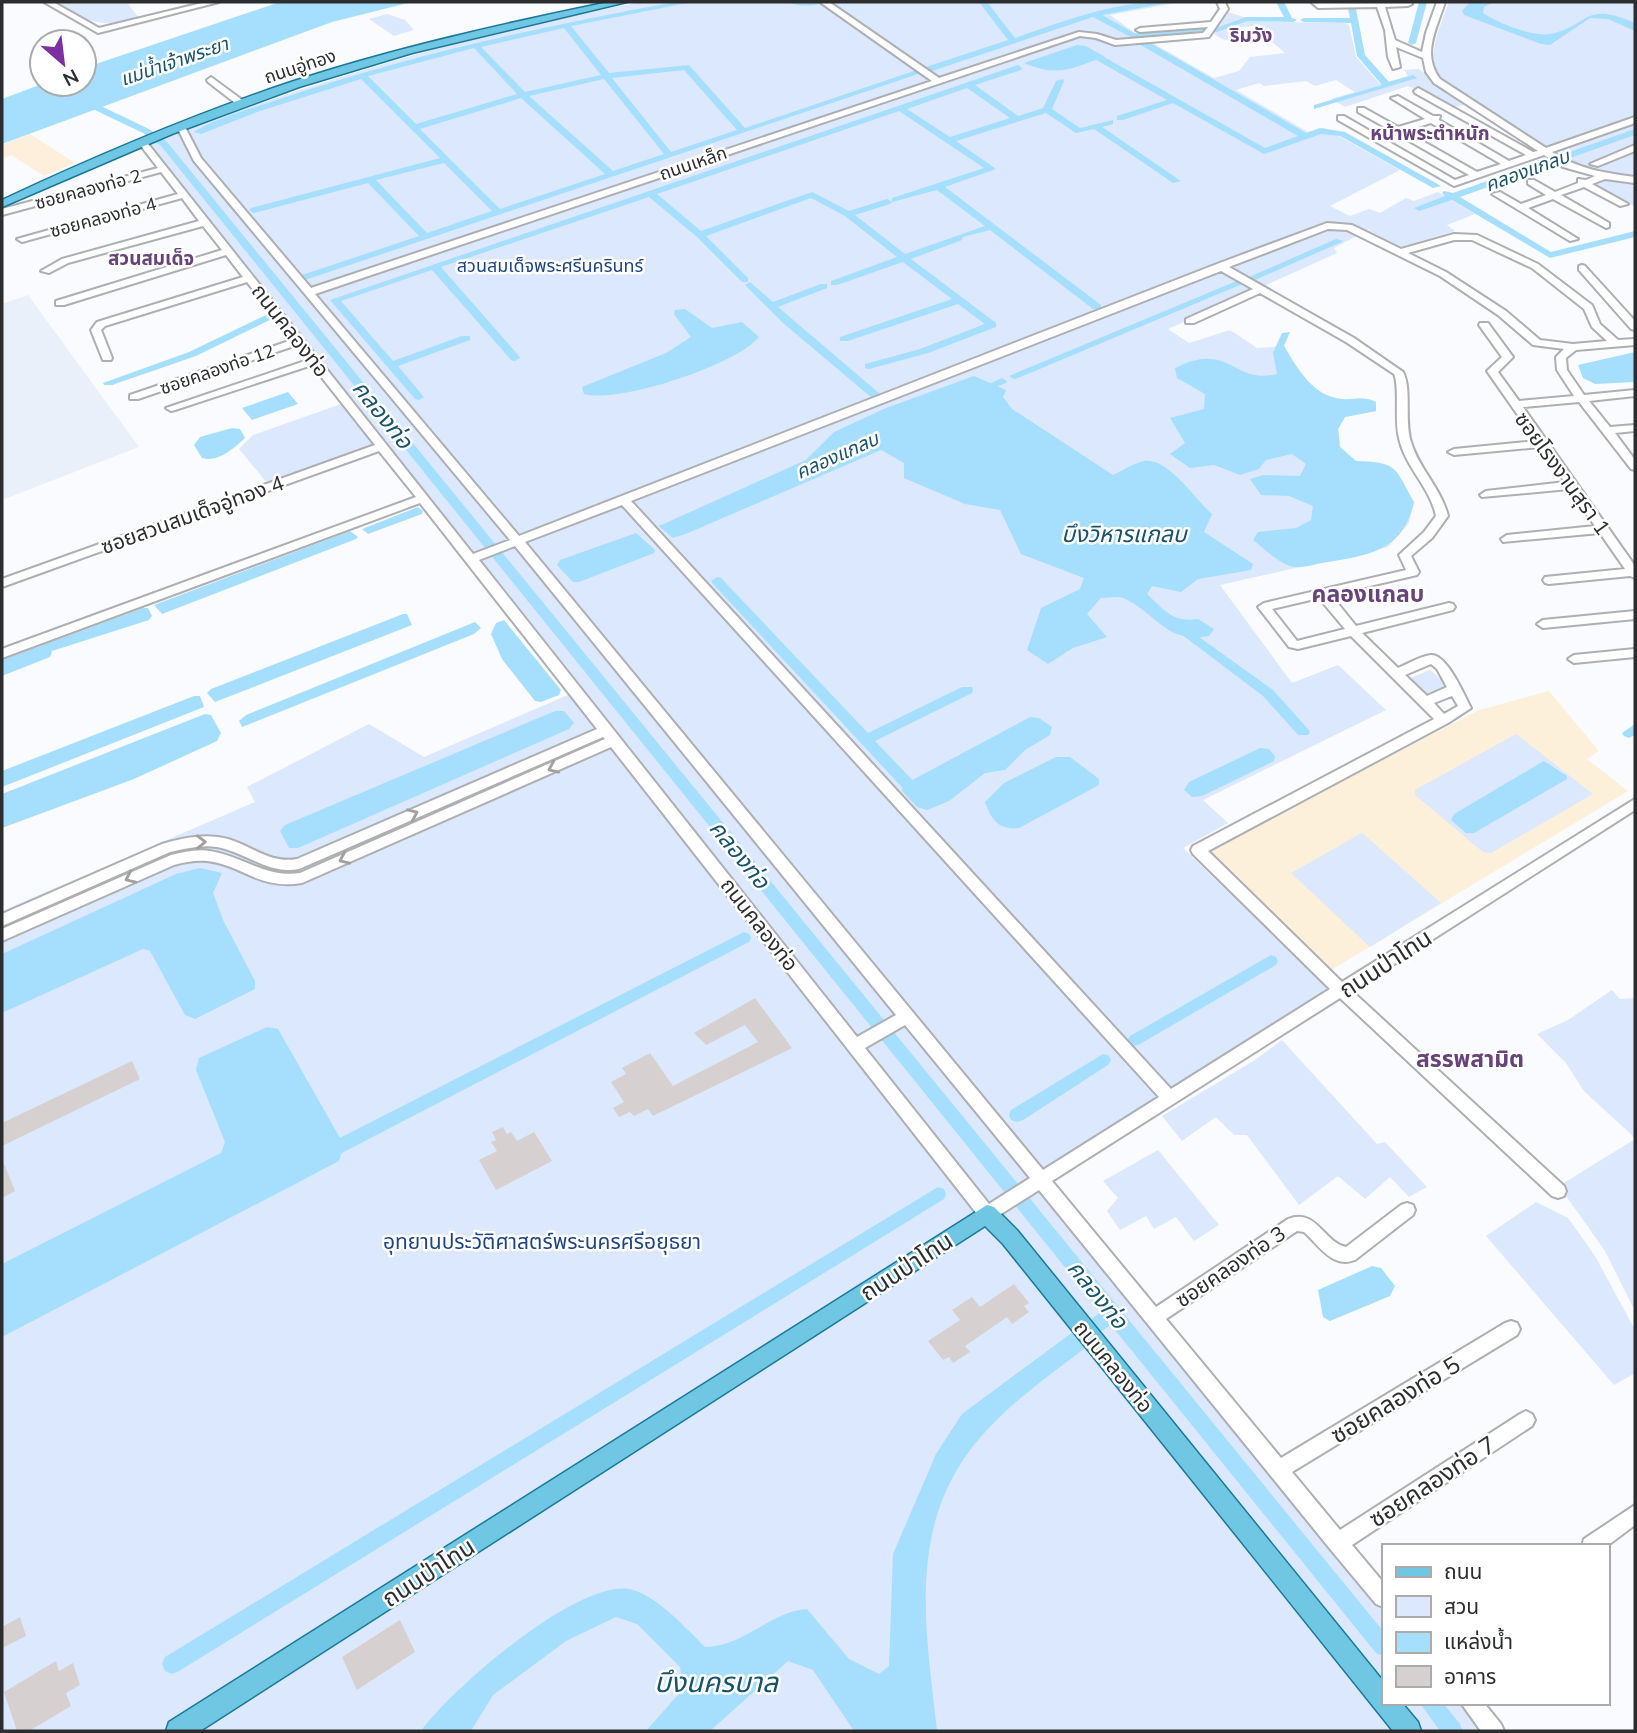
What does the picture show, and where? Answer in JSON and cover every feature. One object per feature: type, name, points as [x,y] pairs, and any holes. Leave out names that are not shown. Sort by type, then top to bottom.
[{"type":"main road","name":"ถนนอู่ทอง","points":[[2,204],[144,141],[242,104],[396,56],[622,2]]},
{"type":"main road","name":"ถนนคลองท่อ","points":[[993,1210],[1070,1312],[1382,1698]]},
{"type":"main road","name":"ถนนป่าโทน","points":[[178,1731],[993,1210]]},
{"type":"main road","name":"ถนนคลองท่อ","points":[[1387,1705],[1409,1731]]},
{"type":"street","points":[[48,2],[98,31],[215,2]]},
{"type":"street","points":[[189,2],[198,8]]},
{"type":"street","points":[[824,2],[938,81]]},
{"type":"street","points":[[1140,30],[1213,24],[1224,9],[1221,2]]},
{"type":"street","points":[[1315,2],[1318,6],[1408,4]]},
{"type":"street","points":[[1441,2],[1425,56],[1428,71],[1541,153]]},
{"type":"street","points":[[1380,3],[1392,42],[1390,57],[1396,66]]},
{"type":"street","name":"ถนนเหล็ก","points":[[310,292],[1076,35],[1088,33],[1115,43],[1206,35],[1213,24]]},
{"type":"street","points":[[1392,42],[1425,56]]},
{"type":"street","points":[[211,80],[242,104]]},
{"type":"street","points":[[1418,90],[1456,112],[1566,164],[1604,176],[1635,180]]},
{"type":"street","points":[[1395,98],[1508,164]]},
{"type":"street","points":[[1375,138],[1473,106]]},
{"type":"street","points":[[1361,110],[1476,175]]},
{"type":"street","points":[[1341,118],[1454,183],[1635,120]]},
{"type":"street","name":"ถนนคลองท่อ","points":[[181,127],[197,159],[310,292],[512,543],[1037,1183],[1153,1318],[1382,1596]]},
{"type":"street","name":"ถนนคลองท่อ","points":[[144,141],[163,169],[382,446],[477,557],[611,735],[993,1210]]},
{"type":"street","points":[[1595,164],[1635,148]]},
{"type":"street","name":"ซอยคลองท่อ 2","points":[[2,212],[163,169]]},
{"type":"street","points":[[1573,176],[1623,204]]},
{"type":"street","points":[[1520,208],[1604,176]]},
{"type":"street","points":[[1531,182],[1606,225]]},
{"type":"street","points":[[1497,194],[1573,239]]},
{"type":"street","name":"ซอยคลองท่อ 4","points":[[22,239],[184,195]]},
{"type":"street","points":[[46,271],[65,261],[205,222]]},
{"type":"street","points":[[477,557],[1327,226],[1349,227],[1401,252],[1486,302],[1536,343],[1573,347],[1635,342]]},
{"type":"street","points":[[1401,252],[1454,236],[1474,237],[1535,266],[1588,307],[1596,325],[1615,343]]},
{"type":"street","points":[[60,303],[228,251]]},
{"type":"street","points":[[1220,266],[1398,372],[1402,380],[1403,438],[1411,458],[1430,482],[1442,516],[1437,526],[1405,555],[1413,572],[1264,607],[1296,645],[1449,607]]},
{"type":"street","points":[[1582,268],[1635,327]]},
{"type":"street","points":[[107,358],[96,330],[101,324],[250,278]]},
{"type":"street","points":[[1190,321],[1261,289]]},
{"type":"street","name":"ซอยโรงงานสุรา 1","points":[[1484,325],[1508,357],[1492,371],[1635,573]]},
{"type":"street","name":"ซอยคลองท่อ 12","points":[[134,397],[299,341]]},
{"type":"street","points":[[1573,347],[1560,357],[1562,370],[1634,464]]},
{"type":"street","points":[[171,408],[315,361]]},
{"type":"street","points":[[1514,405],[1635,393]]},
{"type":"street","points":[[1607,431],[1635,428]]},
{"type":"street","points":[[1454,452],[1542,444]]},
{"type":"street","name":"ซอยสวนสมเด็จอู่ทอง 4","points":[[2,583],[382,446]]},
{"type":"street","points":[[1486,495],[1572,485]]},
{"type":"street","points":[[2,654],[424,498]]},
{"type":"street","points":[[624,500],[1170,1099]]},
{"type":"street","points":[[1507,539],[1603,529]]},
{"type":"street","points":[[1549,580],[1635,573]]},
{"type":"street","points":[[1322,593],[1354,632],[1443,720]]},
{"type":"street","points":[[1543,624],[1635,615]]},
{"type":"street","points":[[1574,659],[1635,653]]},
{"type":"street","points":[[1397,674],[1432,659],[1442,666],[1465,708],[1204,844],[1198,850],[1342,991],[1558,1191]]},
{"type":"street","points":[[1425,702],[1455,689]]},
{"type":"street","points":[[2,919],[167,848],[190,842],[226,844],[275,866],[299,864],[611,735]]},
{"type":"street","points":[[2,935],[171,860],[189,856],[216,858],[273,881],[302,878],[611,735]]},
{"type":"street","name":"ถนนป่าโทน","points":[[993,1210],[1635,803]]},
{"type":"street","points":[[859,1043],[904,1018]]},
{"type":"street","name":"ซอยคลองท่อ 3","points":[[1153,1318],[1294,1224],[1301,1222],[1309,1226],[1332,1252],[1349,1255],[1407,1210]]},
{"type":"street","name":"ซอยคลองท่อ 5","points":[[1278,1470],[1511,1329]]},
{"type":"street","name":"ซอยคลองท่อ 7","points":[[1338,1543],[1526,1420]]},
{"type":"street","points":[[1594,1544],[1635,1514]]},
{"type":"street","points":[[1473,1705],[1494,1731]]},
{"type":"shaded area","points":[[30,134],[75,163],[44,176],[11,155],[2,159],[2,145]]},
{"type":"shaded area","points":[[28,295],[139,447],[2,500],[2,304]]},
{"type":"shaded area","points":[[1549,691],[1599,751],[1587,759],[1628,791],[1328,972],[1207,851],[1479,710]]},
{"type":"green space","points":[[52,2],[136,2],[128,4],[139,18],[103,23],[84,18]]},
{"type":"green space","name":"อุทยานประวัติศาสตร์พระนครศรีอยุธยา","points":[[641,2],[1181,2],[1110,15],[1135,33],[1214,78],[1239,71],[1250,57],[1285,53],[1253,26],[1232,28],[1236,33],[1231,34],[1240,43],[1222,39],[1211,32],[1225,11],[1253,20],[1267,17],[1272,22],[1344,23],[1349,25],[1356,57],[1380,84],[1408,76],[1404,70],[1419,69],[1464,105],[1453,107],[1408,86],[1345,107],[1331,99],[1355,92],[1336,80],[1315,86],[1306,81],[1264,86],[1259,83],[1236,90],[1308,132],[1324,128],[1400,170],[1330,206],[1350,216],[1369,209],[1380,213],[1406,198],[1414,201],[1438,192],[1475,214],[1447,225],[1455,231],[1400,247],[1368,231],[1372,228],[1334,248],[1337,253],[1168,329],[1189,343],[1230,330],[1257,348],[1284,346],[1308,380],[1323,393],[1343,399],[1376,402],[1376,411],[1345,417],[1338,429],[1340,447],[1356,461],[1388,465],[1398,474],[1414,502],[1409,523],[1388,547],[1220,585],[1292,683],[1338,665],[1386,710],[1203,800],[1228,823],[1183,848],[1328,989],[1029,1179],[1382,1609],[1382,1705],[1461,1705],[1482,1731],[2,1731],[2,911],[255,802],[247,787],[369,724],[424,757],[582,689],[148,144],[330,80],[453,44]]},
{"type":"green space","points":[[1449,2],[1635,2],[1635,175],[1605,172],[1569,163],[1436,74],[1434,46]]},
{"type":"green space","points":[[387,14],[405,20],[414,30],[394,36],[369,19]]},
{"type":"green space","points":[[1607,180],[1635,184],[1635,207],[1593,184]]},
{"type":"green space","points":[[341,404],[374,446],[268,484],[239,449],[253,435]]},
{"type":"green space","points":[[1430,670],[1447,685],[1425,695],[1408,679]]},
{"type":"green space","points":[[1516,734],[1593,794],[1491,853],[1483,852],[1415,795],[1415,790]]},
{"type":"green space","points":[[1362,833],[1441,903],[1370,947],[1291,873]]},
{"type":"green space","points":[[1612,990],[1620,999],[1635,998],[1635,1138],[1584,1091],[1566,1063],[1537,1034],[1568,1020]]},
{"type":"green space","points":[[1282,1040],[1377,1144],[1385,1142],[1427,1187],[1409,1197],[1390,1177],[1365,1199],[1338,1176],[1299,1205],[1247,1135],[1234,1135],[1216,1117],[1182,1141],[1162,1116],[1255,1060]]},
{"type":"green space","points":[[1635,1139],[1635,1311],[1605,1251],[1559,1186]]},
{"type":"green space","points":[[1158,1150],[1219,1225],[1194,1241],[1176,1217],[1154,1229],[1146,1216],[1120,1230],[1107,1211],[1118,1198],[1103,1181]]},
{"type":"green space","points":[[1536,1202],[1568,1218],[1595,1256],[1634,1328],[1635,1373],[1614,1385],[1486,1236]]},
{"type":"water","name":"แม่น้ำเจ้าพระยา","points":[[280,2],[412,2],[332,22],[2,144],[2,99],[28,89],[28,98],[98,98],[98,63]]},
{"type":"water","points":[[1470,2],[1494,2],[1484,7],[1483,13],[1506,25],[1534,33],[1550,34],[1596,14],[1635,23],[1635,31],[1608,19],[1590,18],[1550,45],[1541,44],[1464,15],[1462,11]]},
{"type":"water","points":[[1077,45],[1086,46],[1105,57],[1056,71],[1024,63]]},
{"type":"water","points":[[685,309],[712,328],[742,322],[759,337],[727,359],[676,380],[622,393],[600,396],[584,394],[582,387],[666,353],[691,337],[674,314],[675,310]]},
{"type":"water","name":"บึงวิหารแกลบ","points":[[1290,332],[1284,346],[1315,388],[1333,397],[1376,402],[1376,411],[1345,417],[1338,429],[1340,447],[1356,461],[1388,465],[1398,474],[1414,502],[1402,531],[1393,540],[1371,553],[1299,567],[1289,566],[1253,540],[1258,532],[1296,528],[1311,520],[1313,506],[1289,496],[1261,495],[1250,479],[1263,475],[1300,476],[1306,464],[1292,454],[1266,460],[1259,469],[1240,475],[1214,465],[1190,468],[1170,454],[1185,443],[1170,418],[1204,409],[1205,394],[1177,378],[1175,368],[1208,359],[1220,360],[1250,374],[1277,374],[1273,353],[1282,333]]},
{"type":"water","points":[[1635,352],[1635,382],[1595,384],[1583,378],[1578,365]]},
{"type":"water","name":"บึงวิหารแกลบ","points":[[974,376],[1006,390],[1003,397],[1012,409],[1113,475],[1144,461],[1163,466],[1212,514],[1204,532],[1253,564],[1251,570],[1198,579],[1181,592],[1152,586],[1147,594],[1175,617],[1198,619],[1214,629],[1209,636],[1182,635],[1171,631],[1123,598],[1101,598],[1087,614],[1107,637],[1073,648],[1048,664],[1027,650],[1041,608],[1080,589],[1084,578],[1021,554],[1000,510],[965,504],[904,478],[904,463],[881,450],[688,533],[673,538],[659,526],[806,460],[834,432],[886,408]]},
{"type":"water","points":[[288,392],[298,404],[252,420],[242,408]]},
{"type":"water","points":[[232,428],[240,429],[245,438],[220,457],[202,458],[194,445],[200,437]]},
{"type":"water","points":[[418,507],[423,511],[422,514],[368,534],[362,529]]},
{"type":"water","points":[[350,531],[358,537],[356,539],[162,614],[154,605]]},
{"type":"water","points":[[636,533],[655,550],[654,553],[579,582],[573,582],[557,565],[560,560]]},
{"type":"water","points":[[148,608],[152,616],[149,620],[52,651],[50,657],[2,676],[2,660]]},
{"type":"water","points":[[407,614],[412,625],[215,702],[207,693],[211,689]]},
{"type":"water","points":[[504,620],[561,690],[559,695],[541,702],[535,701],[502,659],[491,634],[496,623]]},
{"type":"water","points":[[475,622],[481,628],[474,634],[242,727],[239,721],[246,715]]},
{"type":"water","points":[[194,696],[200,696],[204,707],[2,787],[2,771]]},
{"type":"water","points":[[555,711],[564,711],[574,723],[569,729],[298,848],[289,848],[280,831],[285,825]]},
{"type":"water","points":[[205,714],[211,715],[221,733],[217,741],[134,779],[2,828],[2,794]]},
{"type":"water","points":[[1030,717],[1039,718],[1052,727],[1050,735],[1025,750],[1005,770],[985,773],[949,801],[927,810],[917,807],[902,791],[903,785]]},
{"type":"water","points":[[1260,748],[1269,749],[1275,756],[1274,761],[1202,796],[1192,797],[1184,790],[1189,782]]},
{"type":"water","points":[[1056,757],[1070,757],[1099,779],[1099,785],[1019,828],[997,823],[985,802],[1004,783]]},
{"type":"water","points":[[1544,761],[1567,776],[1567,779],[1474,833],[1466,833],[1451,820],[1454,814]]},
{"type":"water","points":[[200,868],[222,873],[213,893],[223,920],[255,981],[255,989],[195,1019],[185,1015],[150,951],[143,949],[2,1013],[2,954],[176,874]]},
{"type":"water","points":[[267,1027],[278,1029],[344,1145],[339,1161],[2,1337],[2,1264],[221,1153],[225,1142],[196,1070],[199,1058]]},
{"type":"water","points":[[1372,1266],[1381,1268],[1395,1286],[1390,1296],[1330,1321],[1323,1317],[1318,1290]]},
{"type":"water","name":"บึงนครบาล","points":[[1077,1329],[1089,1345],[1023,1396],[986,1431],[960,1465],[942,1500],[932,1536],[926,1612],[937,1731],[854,1731],[813,1670],[788,1661],[710,1731],[646,1731],[683,1689],[680,1667],[637,1624],[616,1617],[566,1641],[493,1695],[471,1731],[421,1731],[459,1690],[516,1641],[578,1602],[606,1591],[629,1589],[649,1597],[705,1647],[733,1641],[781,1616],[807,1609],[849,1659],[879,1674],[889,1666],[893,1554],[936,1454],[962,1414]]},
{"type":"building","points":[[755,998],[792,1048],[653,1116],[648,1109],[634,1116],[630,1112],[619,1117],[613,1108],[624,1102],[611,1082],[626,1074],[622,1068],[650,1053],[673,1086],[758,1042],[745,1025],[706,1045],[694,1033]]},
{"type":"building","points":[[132,1061],[140,1079],[2,1146],[2,1123]]},
{"type":"building","points":[[503,1127],[507,1134],[511,1132],[517,1141],[534,1132],[552,1161],[496,1190],[479,1160],[497,1151],[491,1142],[496,1140],[492,1132]]},
{"type":"building","points":[[2,1159],[15,1191],[2,1198]]},
{"type":"building","points":[[1014,1284],[1029,1303],[1024,1306],[1029,1312],[1012,1324],[1007,1317],[965,1346],[970,1352],[953,1363],[949,1357],[943,1360],[928,1341],[960,1320],[952,1310],[972,1297],[980,1307]]},
{"type":"building","points":[[20,1617],[26,1636],[2,1648],[2,1627]]},
{"type":"building","points":[[400,1620],[415,1652],[357,1690],[342,1657]]},
{"type":"building","points":[[56,1661],[59,1671],[73,1663],[80,1685],[66,1693],[71,1706],[29,1731],[17,1731],[4,1692]]},
{"type":"waterway","points":[[566,25],[688,2]]},
{"type":"waterway","points":[[791,2],[817,3]]},
{"type":"waterway","points":[[983,2],[1013,41]]},
{"type":"waterway","points":[[1094,14],[1168,2]]},
{"type":"waterway","points":[[1280,2],[1289,20]]},
{"type":"waterway","points":[[1412,43],[1423,2]]},
{"type":"waterway","points":[[1352,9],[1354,21]]},
{"type":"waterway","points":[[1013,41],[1094,14]]},
{"type":"waterway","points":[[1094,14],[1132,36]]},
{"type":"waterway","points":[[1217,30],[1246,19],[1289,20]]},
{"type":"waterway","points":[[1289,20],[1293,20]]},
{"type":"waterway","points":[[1304,20],[1354,21]]},
{"type":"waterway","points":[[1354,21],[1361,56],[1387,85]]},
{"type":"waterway","points":[[198,132],[317,89],[378,71],[439,54],[566,25]]},
{"type":"waterway","points":[[566,25],[606,76]]},
{"type":"waterway","points":[[1132,36],[1210,30]]},
{"type":"waterway","points":[[1132,36],[1136,38]]},
{"type":"waterway","points":[[929,69],[1013,41]]},
{"type":"waterway","points":[[1142,42],[1304,136]]},
{"type":"waterway","points":[[476,46],[523,95]]},
{"type":"waterway","points":[[1087,51],[1174,100]]},
{"type":"waterway","points":[[606,76],[686,67],[743,131]]},
{"type":"waterway","points":[[650,193],[1018,68]]},
{"type":"waterway","points":[[743,131],[917,73]]},
{"type":"waterway","points":[[363,76],[446,159]]},
{"type":"waterway","points":[[523,95],[606,76]]},
{"type":"waterway","points":[[606,76],[670,155]]},
{"type":"waterway","points":[[1317,107],[1413,78]]},
{"type":"waterway","points":[[1047,110],[1060,81]]},
{"type":"waterway","points":[[970,86],[1017,119]]},
{"type":"waterway","points":[[416,127],[523,95]]},
{"type":"waterway","points":[[523,95],[612,175]]},
{"type":"waterway","name":"คลองท่อ","points":[[81,100],[146,131],[164,144],[1113,1313]]},
{"type":"waterway","points":[[1120,118],[1174,100]]},
{"type":"waterway","points":[[1174,100],[1264,151],[1320,131],[1342,134],[1436,186]]},
{"type":"waterway","points":[[902,109],[949,140]]},
{"type":"waterway","points":[[949,140],[1047,110]]},
{"type":"waterway","points":[[1047,110],[1079,131],[1110,122]]},
{"type":"waterway","points":[[1096,127],[1176,181]]},
{"type":"waterway","points":[[670,155],[743,131]]},
{"type":"waterway","name":"คลองแกลบ","points":[[1452,196],[1635,132]]},
{"type":"waterway","points":[[938,186],[991,169],[949,140]]},
{"type":"waterway","points":[[612,175],[670,155]]},
{"type":"waterway","points":[[370,179],[446,159]]},
{"type":"waterway","points":[[446,159],[499,212]]},
{"type":"waterway","points":[[499,212],[612,175]]},
{"type":"waterway","points":[[254,210],[370,179]]},
{"type":"waterway","points":[[370,179],[426,237]]},
{"type":"waterway","points":[[895,200],[938,186]]},
{"type":"waterway","points":[[938,186],[1097,307]]},
{"type":"waterway","points":[[434,266],[650,193]]},
{"type":"waterway","points":[[650,193],[700,235]]},
{"type":"waterway","name":"คลองแกลบ","points":[[1447,193],[1452,196]]},
{"type":"waterway","points":[[700,235],[812,195],[848,214]]},
{"type":"waterway","name":"คลองแกลบ","points":[[1419,208],[1452,196]]},
{"type":"waterway","points":[[1452,196],[1550,255],[1635,234]]},
{"type":"waterway","points":[[848,214],[887,202]]},
{"type":"waterway","points":[[426,237],[499,212]]},
{"type":"waterway","points":[[848,214],[904,258]]},
{"type":"waterway","points":[[966,235],[991,227]]},
{"type":"waterway","points":[[700,235],[745,280]]},
{"type":"waterway","points":[[302,278],[426,237]]},
{"type":"waterway","points":[[904,258],[959,238]]},
{"type":"waterway","name":"คลองแกลบ","points":[[1252,278],[1339,241]]},
{"type":"waterway","points":[[834,283],[904,258]]},
{"type":"waterway","points":[[869,366],[924,351],[992,325],[904,258]]},
{"type":"waterway","points":[[419,397],[335,300],[434,266]]},
{"type":"waterway","points":[[434,266],[515,358]]},
{"type":"waterway","name":"คลองแกลบ","points":[[1014,376],[1242,282]]},
{"type":"waterway","points":[[750,285],[771,306]]},
{"type":"waterway","points":[[771,306],[824,286]]},
{"type":"waterway","points":[[844,339],[959,300]]},
{"type":"waterway","points":[[771,306],[876,396]]},
{"type":"waterway","points":[[108,383],[192,354],[272,315]]},
{"type":"waterway","points":[[392,365],[466,338]]},
{"type":"waterway","name":"คลองแกลบ","points":[[978,391],[1002,381]]},
{"type":"waterway","points":[[717,581],[866,740]]},
{"type":"waterway","points":[[1181,628],[1268,693],[1303,732]]},
{"type":"waterway","points":[[866,740],[967,690]]},
{"type":"waterway","points":[[1629,733],[1635,729]]},
{"type":"waterway","points":[[866,740],[917,794],[920,792]]},
{"type":"waterway","points":[[328,1152],[744,938]]},
{"type":"waterway","points":[[1135,1040],[1271,961]]},
{"type":"waterway","points":[[1017,1115],[1103,1060]]},
{"type":"waterway","points":[[172,1664],[938,1194]]},
{"type":"waterway","points":[[1081,1337],[1113,1313]]},
{"type":"waterway","name":"คลองท่อ","points":[[1113,1313],[1382,1645]]},
{"type":"waterway","name":"คลองท่อ","points":[[1432,1705],[1453,1731]]},
{"type":"district","name":"ริมวัง","points":[[1251,35]]},
{"type":"district","name":"หน้าพระตำหนัก","points":[[1430,133]]},
{"type":"district","name":"สวนสมเด็จ","points":[[151,258]]},
{"type":"district","name":"คลองแกลบ","points":[[1368,593]]},
{"type":"district","name":"สรรพสามิต","points":[[1470,1058]]},
{"type":"park label","name":"สวนสมเด็จพระศรีนครินทร์","points":[[550,265]]}]
